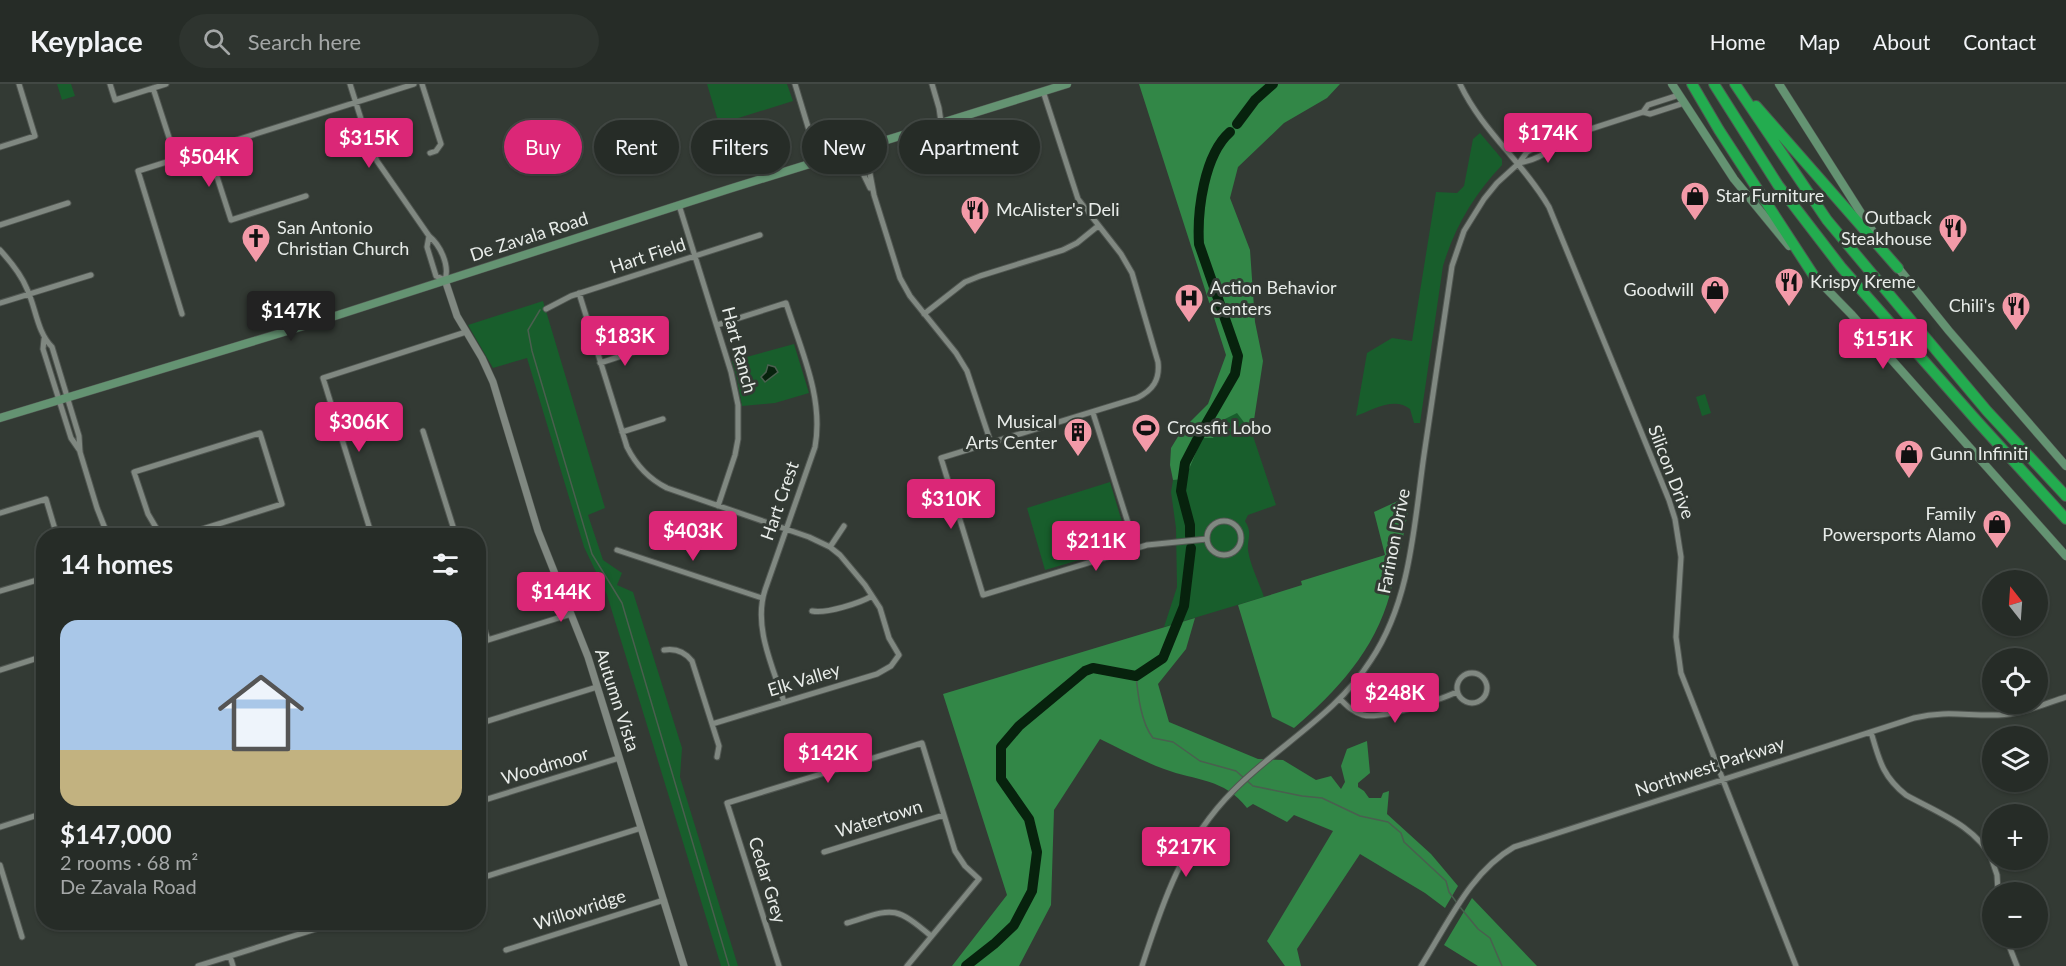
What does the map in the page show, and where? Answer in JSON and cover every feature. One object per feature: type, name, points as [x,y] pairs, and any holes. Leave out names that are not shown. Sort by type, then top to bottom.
[{"type":"highway","points":[[1692,84],[1719,130],[1814,276]]},
{"type":"highway","points":[[1714,84],[1778,185],[1841,267],[2066,519]]},
{"type":"highway","points":[[1736,84],[1898,268]]},
{"type":"highway","points":[[1736,84],[1827,220],[1987,411],[2066,496]]},
{"type":"main road","name":"De Zavala Road","points":[[948,120],[1067,84]]},
{"type":"main road","points":[[1672,84],[1734,179],[1814,276],[1851,314],[2066,556]]},
{"type":"main road","points":[[1779,84],[1834,173],[1898,268],[1953,336],[2066,466]]},
{"type":"main road","name":"De Zavala Road","points":[[0,418],[307,325],[802,165]]},
{"type":"street","points":[[0,147],[35,136],[19,84]]},
{"type":"street","points":[[110,84],[115,100],[166,84]]},
{"type":"street","name":"Autumn Vista","points":[[350,84],[367,138],[377,161],[429,236],[438,243],[447,272],[445,280],[457,316],[488,369],[538,531],[588,657],[684,966]]},
{"type":"street","points":[[182,314],[138,171],[414,84]]},
{"type":"street","points":[[423,84],[441,144],[436,151],[430,153]]},
{"type":"street","points":[[795,84],[806,120]]},
{"type":"street","points":[[932,84],[941,120]]},
{"type":"street","name":"Silicon Drive","points":[[1460,84],[1475,112],[1539,189],[1558,226],[1669,500],[1675,519],[1681,557],[1676,637],[1681,673],[1796,966]]},
{"type":"street","points":[[153,88],[176,159]]},
{"type":"street","points":[[1043,91],[1073,186],[1082,206],[1121,254],[1132,273],[1159,372],[1153,387],[1146,394],[941,458],[983,595],[1136,548],[1208,540]]},
{"type":"street","name":"Farinon Drive","points":[[1142,966],[1173,878],[1201,830],[1233,790],[1340,699],[1372,659],[1385,635],[1405,581],[1452,266],[1464,231],[1497,183],[1519,164],[1527,152],[1538,145],[1551,138],[1561,139],[1643,111],[1648,105],[1679,95]]},
{"type":"street","name":"Farinon Drive","points":[[1643,111],[1650,114],[1684,103]]},
{"type":"street","name":"Farinon Drive","points":[[1519,164],[1531,161],[1556,146],[1561,139]]},
{"type":"street","points":[[208,149],[231,220],[306,196]]},
{"type":"street","points":[[862,174],[873,195],[900,278],[910,297],[967,370],[991,443]]},
{"type":"street","points":[[870,174],[873,195]]},
{"type":"street","points":[[0,225],[68,203]]},
{"type":"street","name":"Hart Ranch","points":[[679,205],[736,388],[739,422],[735,455],[718,506]]},
{"type":"street","points":[[924,314],[958,286],[1063,250],[1077,243],[1098,226]]},
{"type":"street","name":"Hart Field","points":[[546,309],[579,293],[760,235]]},
{"type":"street","name":"Autumn Vista","points":[[429,236],[427,247],[436,276],[445,280]]},
{"type":"street","points":[[0,250],[17,270],[29,294],[44,339],[43,349],[59,401],[71,438],[80,452]]},
{"type":"street","points":[[0,303],[91,274]]},
{"type":"street","points":[[579,293],[622,432],[635,462],[653,480],[675,492],[786,529],[830,547],[846,562],[872,596],[823,612],[812,611]]},
{"type":"street","name":"Hart Crest","points":[[717,325],[786,303],[816,402],[818,422],[815,447],[762,598],[761,621],[764,637],[784,702]]},
{"type":"street","points":[[370,528],[323,378],[466,332]]},
{"type":"street","points":[[44,339],[52,347],[79,436],[80,452],[105,528]]},
{"type":"street","points":[[600,363],[643,349]]},
{"type":"street","points":[[1093,412],[1136,548]]},
{"type":"street","points":[[622,432],[663,419]]},
{"type":"street","points":[[423,431],[453,528]]},
{"type":"street","points":[[156,528],[148,514],[134,472],[260,433],[282,504],[206,528]]},
{"type":"street","name":"Hart Crest","points":[[815,447],[822,449]]},
{"type":"street","points":[[0,513],[46,499],[55,528]]},
{"type":"street","points":[[1223,521],[1235,525],[1242,536],[1238,549],[1226,555],[1214,551],[1208,540],[1211,527],[1223,521]]},
{"type":"street","points":[[830,547],[844,526]]},
{"type":"street","points":[[617,550],[762,598]]},
{"type":"street","points":[[0,591],[36,580]]},
{"type":"street","name":"Elk Valley","points":[[712,724],[877,674],[891,666],[899,655],[889,638],[880,608],[872,596]]},
{"type":"street","points":[[486,634],[488,640],[571,614]]},
{"type":"street","points":[[664,650],[678,650],[692,661],[719,746],[717,757]]},
{"type":"street","points":[[0,670],[36,659]]},
{"type":"street","points":[[1468,673],[1480,674],[1487,684],[1486,695],[1477,703],[1465,702],[1457,692],[1459,680],[1468,673]]},
{"type":"street","points":[[486,722],[597,687]]},
{"type":"street","points":[[1340,699],[1362,715],[1378,716],[1442,699],[1457,692]]},
{"type":"street","name":"Northwest Parkway","points":[[1421,966],[1466,895],[1493,860],[1514,847],[1927,715],[1953,712],[1986,715],[2013,713],[2066,697]]},
{"type":"street","points":[[1871,732],[1882,768],[1896,787],[1970,832],[1982,844]]},
{"type":"street","name":"Cedar Grey","points":[[778,966],[727,803],[922,743],[944,815]]},
{"type":"street","name":"Woodmoor","points":[[486,800],[620,758]]},
{"type":"street","points":[[906,966],[979,879],[964,866],[958,856],[944,815]]},
{"type":"street","name":"Watertown","points":[[824,852],[944,815]]},
{"type":"street","points":[[0,827],[36,816]]},
{"type":"street","points":[[486,876],[641,828]]},
{"type":"street","points":[[0,865],[22,937]]},
{"type":"street","name":"Willowridge","points":[[506,950],[664,900]]},
{"type":"street","points":[[847,923],[881,913],[897,912],[932,936]]},
{"type":"street","points":[[198,966],[313,930]]},
{"type":"street","points":[[2010,948],[2017,966]]},
{"type":"street","points":[[230,956],[233,966]]},
{"type":"green space","points":[[57,84],[71,84],[75,96],[62,100]]},
{"type":"green space","points":[[707,84],[787,84],[793,101],[732,120],[718,120]]},
{"type":"green space","points":[[1139,84],[1340,84],[1327,98],[1284,123],[1238,167],[1230,198],[1250,250],[1255,322],[1263,361],[1252,433],[1237,413],[1221,421],[1213,438],[1202,438],[1185,479],[1173,480],[1170,465],[1171,448],[1182,430],[1208,404],[1226,355]]},
{"type":"green space","points":[[1480,133],[1502,159],[1502,165],[1466,212],[1443,266],[1420,423],[1414,423],[1410,409],[1397,404],[1383,405],[1356,416],[1367,353],[1392,338],[1412,341],[1436,192],[1457,193],[1464,186],[1473,139]]},
{"type":"green space","points":[[543,301],[605,508],[588,515],[603,560],[622,573],[617,585],[633,592],[682,748],[680,777],[738,966],[721,966],[607,595],[584,547],[527,358],[493,368],[468,325]]},
{"type":"green space","points":[[794,344],[809,393],[775,403],[742,406],[732,361]]},
{"type":"green space","points":[[1705,394],[1711,413],[1702,416],[1696,397]]},
{"type":"green space","points":[[1237,412],[1252,433],[1276,505],[1248,515],[1245,521],[1249,533],[1249,556],[1264,597],[1164,627],[1177,587],[1176,528],[1171,492],[1173,480],[1185,479],[1202,438],[1213,437],[1221,421]]},
{"type":"green space","points":[[1110,482],[1128,542],[1123,547],[1045,570],[1027,508]]},
{"type":"green space","points":[[1400,500],[1408,512],[1390,594],[1375,634],[1339,685],[1294,728],[1272,717],[1238,605],[1302,585],[1301,581],[1385,555],[1374,512]]},
{"type":"green space","points":[[1195,618],[1186,649],[1158,684],[1169,722],[1258,759],[1283,760],[1316,780],[1331,776],[1341,789],[1345,782],[1341,766],[1347,749],[1367,741],[1370,773],[1358,783],[1358,787],[1369,798],[1381,798],[1383,793],[1389,791],[1387,814],[1431,854],[1458,886],[1445,908],[1425,893],[1360,854],[1297,949],[1301,966],[1285,966],[1267,941],[1333,831],[1294,815],[1287,822],[1253,804],[1247,808],[1238,798],[1219,786],[1156,766],[1100,739],[1054,810],[1051,905],[1019,966],[952,966],[1007,895],[943,694]]},
{"type":"green space","points":[[1472,898],[1537,966],[1478,966],[1444,945]]},
{"type":"shaded area","points":[[768,365],[775,367],[778,372],[765,382],[761,377]]},
{"type":"waterway","points":[[1237,124],[1255,100],[1273,84]]},
{"type":"waterway","points":[[1190,536],[1190,525],[1181,491],[1185,463],[1235,374],[1238,356],[1199,244],[1199,216],[1208,169],[1221,142],[1230,132]]},
{"type":"waterway","points":[[540,310],[528,330],[532,351],[592,554],[622,603],[729,966]]},
{"type":"waterway","points":[[966,966],[1014,925],[1032,891],[1037,852],[1029,819],[1001,779],[1001,747],[1019,726],[1085,671],[1093,668],[1136,676],[1163,658],[1184,606],[1191,548]]},
{"type":"waterway","points":[[1136,676],[1143,717],[1153,738],[1173,742],[1200,761],[1236,771],[1253,786],[1322,798],[1360,816],[1388,822],[1401,833],[1404,842],[1446,881],[1449,892],[1457,903]]},
{"type":"waterway","points":[[1460,907],[1478,929],[1490,938],[1502,966]]},
{"type":"place","name":"Star Furniture","points":[[1695,222]]},
{"type":"place","name":"McAlister's Deli","points":[[975,236]]},
{"type":"place","name":"Outback Steakhouse","points":[[1953,254]]},
{"type":"place","name":"San Antonio Christian Church","points":[[256,264]]},
{"type":"place","name":"Krispy Kreme","points":[[1789,308]]},
{"type":"place","name":"Goodwill","points":[[1715,316]]},
{"type":"place","name":"Action Behavior Centers","points":[[1189,324]]},
{"type":"place","name":"Chili's","points":[[2016,332]]},
{"type":"place","name":"Crossfit Lobo","points":[[1146,454]]},
{"type":"place","name":"Musical Arts Center","points":[[1078,458]]},
{"type":"place","name":"Gunn Infiniti","points":[[1909,480]]},
{"type":"place","name":"Family Powersports Alamo","points":[[1997,550]]}]
